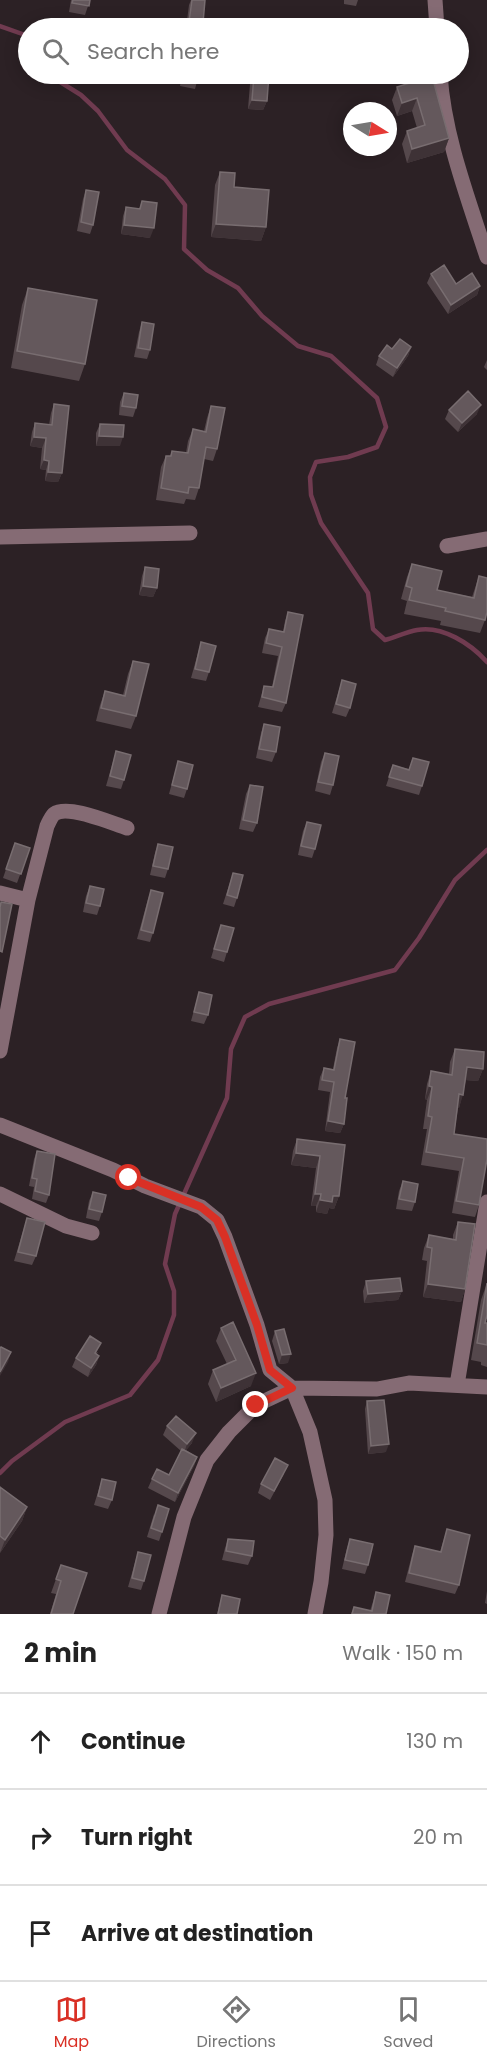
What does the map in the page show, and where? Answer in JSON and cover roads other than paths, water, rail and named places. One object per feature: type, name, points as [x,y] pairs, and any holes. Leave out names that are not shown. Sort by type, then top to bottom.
[{"type":"street","points":[[435,0],[436,18]]},
{"type":"street","points":[[441,84],[461,175],[487,257]]},
{"type":"street","points":[[0,537],[190,533]]},
{"type":"street","points":[[447,546],[487,539]]},
{"type":"street","points":[[0,1051],[28,900],[47,826],[52,815],[62,810],[74,811],[128,828]]},
{"type":"street","points":[[0,893],[28,900]]},
{"type":"street","points":[[0,1125],[201,1207],[217,1220],[257,1325],[270,1370],[292,1388],[310,1432],[325,1500],[326,1535],[315,1614]]},
{"type":"street","points":[[0,1194],[66,1226],[92,1233]]},
{"type":"street","points":[[458,1385],[487,1202]]},
{"type":"street","points":[[159,1614],[184,1517],[207,1460],[229,1432],[256,1405],[292,1388],[377,1389],[409,1383],[487,1387]]},
{"type":"waterway","points":[[0,26],[18,32]]},
{"type":"waterway","points":[[63,84],[81,95],[98,111],[127,150],[165,179],[185,205],[184,249],[207,270],[238,288],[262,316],[298,346],[331,356],[377,398],[386,427],[377,447],[348,457],[316,462],[310,477],[311,495],[321,523],[368,593],[373,629],[385,640],[417,630],[436,630],[455,637],[487,662]]},
{"type":"waterway","points":[[0,1473],[12,1461],[65,1422],[130,1395],[158,1360],[174,1315],[174,1291],[165,1264],[175,1214],[227,1098],[231,1049],[245,1017],[269,1004],[395,970],[419,938],[455,880],[487,850]]}]
